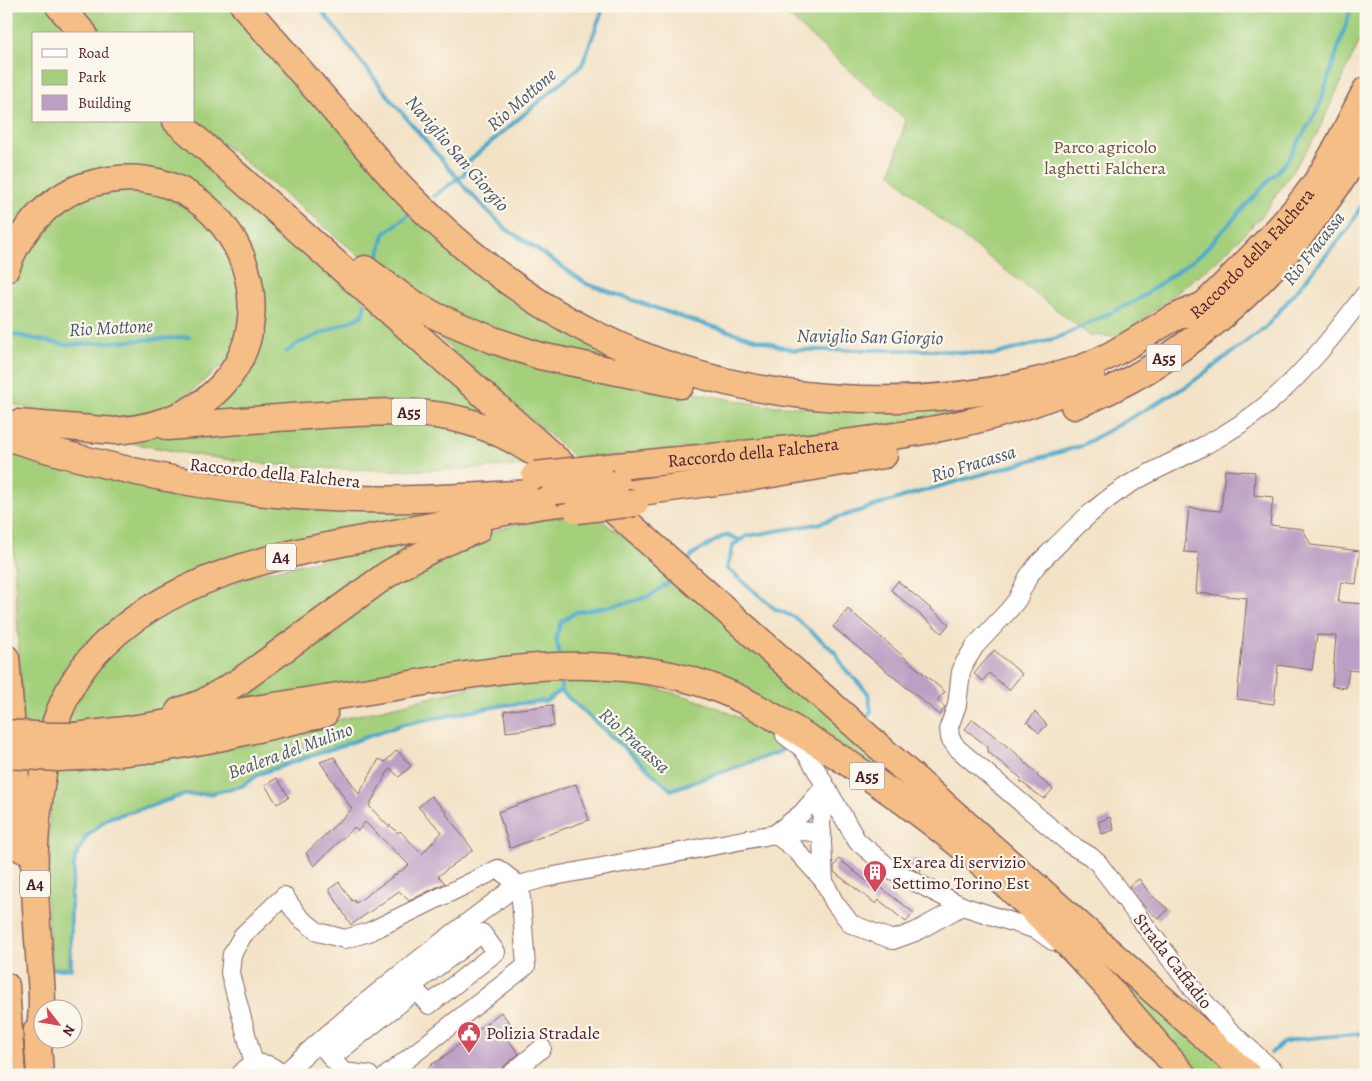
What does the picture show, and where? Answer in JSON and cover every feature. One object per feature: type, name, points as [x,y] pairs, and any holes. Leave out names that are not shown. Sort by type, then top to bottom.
[{"type":"highway","points":[[59,6],[82,32]]},
{"type":"highway","points":[[244,6],[377,160],[422,209],[467,250],[524,293],[583,328],[647,358],[674,368],[741,386],[826,398]]},
{"type":"highway","name":"Raccordo della Falchera","points":[[12,430],[73,440],[121,452],[208,468],[314,480],[400,483],[535,474],[619,487],[934,430],[988,418],[1080,385],[1123,364],[1144,353],[1204,305],[1271,237],[1319,178],[1366,90]]},
{"type":"highway","points":[[177,122],[650,543]]},
{"type":"highway","name":"Raccordo della Falchera","points":[[665,488],[779,474],[980,437],[1048,417],[1111,389],[1145,371],[1189,342],[1224,316],[1254,288],[1284,257],[1313,222],[1341,181],[1366,138]]},
{"type":"highway","points":[[211,152],[381,282],[436,316],[464,329],[540,356],[732,396],[896,400],[968,394],[1040,380],[1074,371],[1104,359],[1171,320],[1204,305]]},
{"type":"highway","points":[[6,269],[13,252],[30,225],[51,204],[64,195],[94,183],[127,178],[143,180],[178,190],[205,207],[228,230],[242,258],[251,298],[252,315],[240,359],[231,376],[209,399],[192,410],[170,420],[130,430],[12,430]]},
{"type":"highway","name":"A55","points":[[130,430],[300,416],[392,411],[448,416],[468,421],[509,438],[548,463],[650,543],[1248,1075]]},
{"type":"highway","name":"Raccordo della Falchera","points":[[12,430],[58,453],[158,478],[258,492],[355,499],[566,501]]},
{"type":"highway","name":"A4","points":[[42,998],[34,851],[40,794],[48,746],[70,689],[90,659],[114,635],[145,611],[189,588],[238,568],[340,543],[566,501],[619,487],[665,488]]},
{"type":"highway","points":[[6,734],[48,736],[76,746],[202,703],[262,666],[385,576],[430,549],[452,539],[504,522],[544,514],[566,501]]},
{"type":"highway","name":"A4","points":[[6,658],[34,998]]},
{"type":"highway","name":"A55","points":[[6,755],[58,758],[76,746],[164,748],[218,738],[398,697],[456,677],[530,668],[586,666],[681,677],[741,699],[778,719],[877,782],[950,839],[1008,888],[1062,939],[1135,1018],[1183,1075]]},
{"type":"highway","points":[[124,730],[456,677]]},
{"type":"highway","points":[[6,986],[12,1075]]},
{"type":"highway","name":"A4","points":[[38,1048],[40,1075]]},
{"type":"street","name":"Strada Caffadio","points":[[1278,1075],[1227,1028],[1193,989],[1098,863],[1071,845],[957,748],[952,743],[949,727],[957,705],[961,672],[969,655],[1017,600],[1028,577],[1037,565],[1108,498],[1147,475],[1206,445],[1270,401],[1300,372],[1366,293]]},
{"type":"street","points":[[741,699],[771,726],[802,748],[857,841],[892,870],[962,906],[1019,924],[1045,935],[1107,995],[1135,1018]]},
{"type":"street","points":[[824,881],[822,833],[825,786]]},
{"type":"street","points":[[775,834],[802,813],[825,786]]},
{"type":"street","points":[[325,1050],[417,961],[508,892],[520,886],[544,878],[775,834],[802,831],[822,833]]},
{"type":"street","points":[[775,834],[795,849],[824,881],[834,902],[851,924],[893,940],[915,932],[962,906]]},
{"type":"street","points":[[254,1064],[230,973],[232,954],[243,935],[284,896],[299,917],[318,932],[345,939],[369,932],[498,869],[520,886],[526,966],[387,1075]]},
{"type":"street","points":[[240,1075],[246,1068],[262,1063],[270,1065],[282,1075],[325,1050],[414,992],[420,994],[429,1005],[496,952],[482,933],[325,1050]]},
{"type":"street","points":[[510,1075],[542,1048]]},
{"type":"street","points":[[325,1050],[341,1073],[369,1075]]},
{"type":"green space","points":[[6,6],[50,6],[71,32],[32,32],[32,122],[165,122],[503,425],[197,417],[252,352],[224,213],[104,174],[6,255]]},
{"type":"green space","points":[[76,6],[232,6],[390,186],[644,369],[474,326],[367,262],[195,121],[195,32],[100,32]]},
{"type":"green space","name":"Parco agricolo laghetti Falchera","points":[[777,6],[1366,6],[1366,18],[1360,40],[1316,136],[1262,216],[1218,260],[1121,337],[1089,335],[936,216],[891,173],[906,120]]},
{"type":"green space","points":[[145,187],[210,220],[243,288],[234,355],[161,417],[74,422],[6,402],[7,301],[12,279],[26,243],[74,197]]},
{"type":"green space","points":[[408,311],[659,386],[760,405],[863,410],[1008,398],[918,422],[578,460]]},
{"type":"green space","points":[[371,418],[452,424],[536,464],[414,470],[291,466],[188,454],[121,441],[122,437]]},
{"type":"green space","points":[[8,452],[110,479],[434,509],[435,514],[127,610],[97,634],[71,666],[30,777],[26,776]]},
{"type":"green space","points":[[593,513],[686,588],[968,836],[665,665],[225,706],[383,585],[481,535],[544,519]]},
{"type":"green space","points":[[436,535],[193,701],[104,723],[65,725],[93,669],[162,612],[256,574]]},
{"type":"green space","points":[[576,677],[621,682],[664,690],[706,703],[747,722],[772,736],[786,747],[771,754],[671,788],[562,690],[559,690],[546,700],[403,723],[258,773],[242,785],[210,792],[183,793],[107,817],[85,836],[74,857],[70,894],[69,967],[51,967],[46,887],[52,771],[293,731],[477,686],[528,679]]},
{"type":"green space","points":[[1035,896],[1236,1075],[1192,1075]]},
{"type":"building","points":[[1225,470],[1255,472],[1254,495],[1273,497],[1270,525],[1303,529],[1311,545],[1360,551],[1356,584],[1341,582],[1338,602],[1366,604],[1366,672],[1349,670],[1346,688],[1332,686],[1336,636],[1317,635],[1312,670],[1278,665],[1274,704],[1237,699],[1247,598],[1196,593],[1199,553],[1184,552],[1189,508],[1221,511]]},
{"type":"building","points":[[898,581],[949,624],[942,633],[891,590]]},
{"type":"building","points":[[848,609],[945,692],[937,700],[945,707],[940,715],[833,627]]},
{"type":"building","points":[[994,650],[1022,674],[1009,690],[989,673],[983,681],[974,674]]},
{"type":"building","points":[[552,705],[554,726],[506,732],[504,711]]},
{"type":"building","points":[[1035,712],[1047,725],[1039,733],[1027,722]]},
{"type":"building","points":[[973,719],[1023,759],[1038,774],[1037,776],[1053,789],[1044,799],[1020,781],[1022,779],[988,752],[988,747],[965,729]]},
{"type":"building","points":[[397,750],[411,766],[399,777],[390,768],[369,806],[389,827],[390,825],[398,833],[400,831],[422,854],[442,832],[418,807],[431,796],[447,813],[473,850],[438,876],[445,883],[409,901],[399,891],[351,925],[329,889],[339,882],[352,901],[354,900],[356,903],[409,865],[365,822],[358,831],[354,827],[314,866],[306,853],[352,809],[320,762],[334,757],[359,794],[379,759],[385,762]]},
{"type":"building","points":[[277,778],[289,797],[277,804],[265,785]]},
{"type":"building","points":[[576,784],[589,820],[510,848],[498,812]]},
{"type":"building","points":[[1110,817],[1114,830],[1102,834],[1098,822]]},
{"type":"building","points":[[909,858],[922,860],[920,873],[907,866]]},
{"type":"building","name":"Ex area di servizio Settimo Torino Est","points":[[839,859],[874,887],[879,886],[914,913],[906,922],[879,900],[876,904],[834,872],[834,866]]},
{"type":"building","points":[[1139,879],[1151,895],[1168,909],[1159,919],[1144,906],[1129,886]]},
{"type":"building","points":[[501,1012],[517,1032],[508,1040],[519,1054],[494,1075],[424,1075],[432,1064]]},
{"type":"waterway","name":"Naviglio San Giorgio","points":[[318,6],[392,101],[469,192],[506,229],[587,284],[687,319],[793,350],[934,350],[993,355],[1057,338],[1136,301],[1201,254],[1287,161],[1318,109],[1352,6]]},
{"type":"waterway","name":"Rio Mottone","points":[[434,196],[464,174],[470,160],[582,65],[604,6]]},
{"type":"waterway","name":"Rio Fracassa","points":[[868,716],[871,711],[868,693],[844,668],[835,652],[794,617],[775,609],[727,568],[733,545],[747,536],[817,524],[913,494],[1081,446],[1187,386],[1266,327],[1349,228],[1366,197]]},
{"type":"waterway","name":"Rio Mottone","points":[[376,266],[384,234],[413,211]]},
{"type":"waterway","name":"Rio Mottone","points":[[286,352],[297,344],[362,316],[365,304]]},
{"type":"waterway","name":"Rio Mottone","points":[[6,333],[66,345],[189,337]]},
{"type":"waterway","name":"Bealera del Mulino","points":[[687,561],[693,554],[725,535],[741,540]]},
{"type":"waterway","name":"Bealera del Mulino","points":[[559,653],[556,636],[561,622],[576,612],[626,603],[650,596],[674,576]]},
{"type":"waterway","name":"Bealera del Mulino","points":[[50,969],[71,969],[71,894],[75,858],[86,837],[108,818],[183,795],[209,794],[242,786],[259,774],[404,724],[504,705],[546,701],[561,691],[560,679]]},
{"type":"waterway","name":"Rio Fracassa","points":[[561,691],[671,790],[782,751]]},
{"type":"waterway","points":[[1271,1053],[1283,1043],[1300,1039],[1366,1033]]},
{"type":"waterway","points":[[872,1075],[899,1071],[944,1075]]},
{"type":"place","name":"Ex area di servizio Settimo Torino Est","points":[[875,893]]},
{"type":"place","name":"Polizia Stradale","points":[[469,1054]]}]
